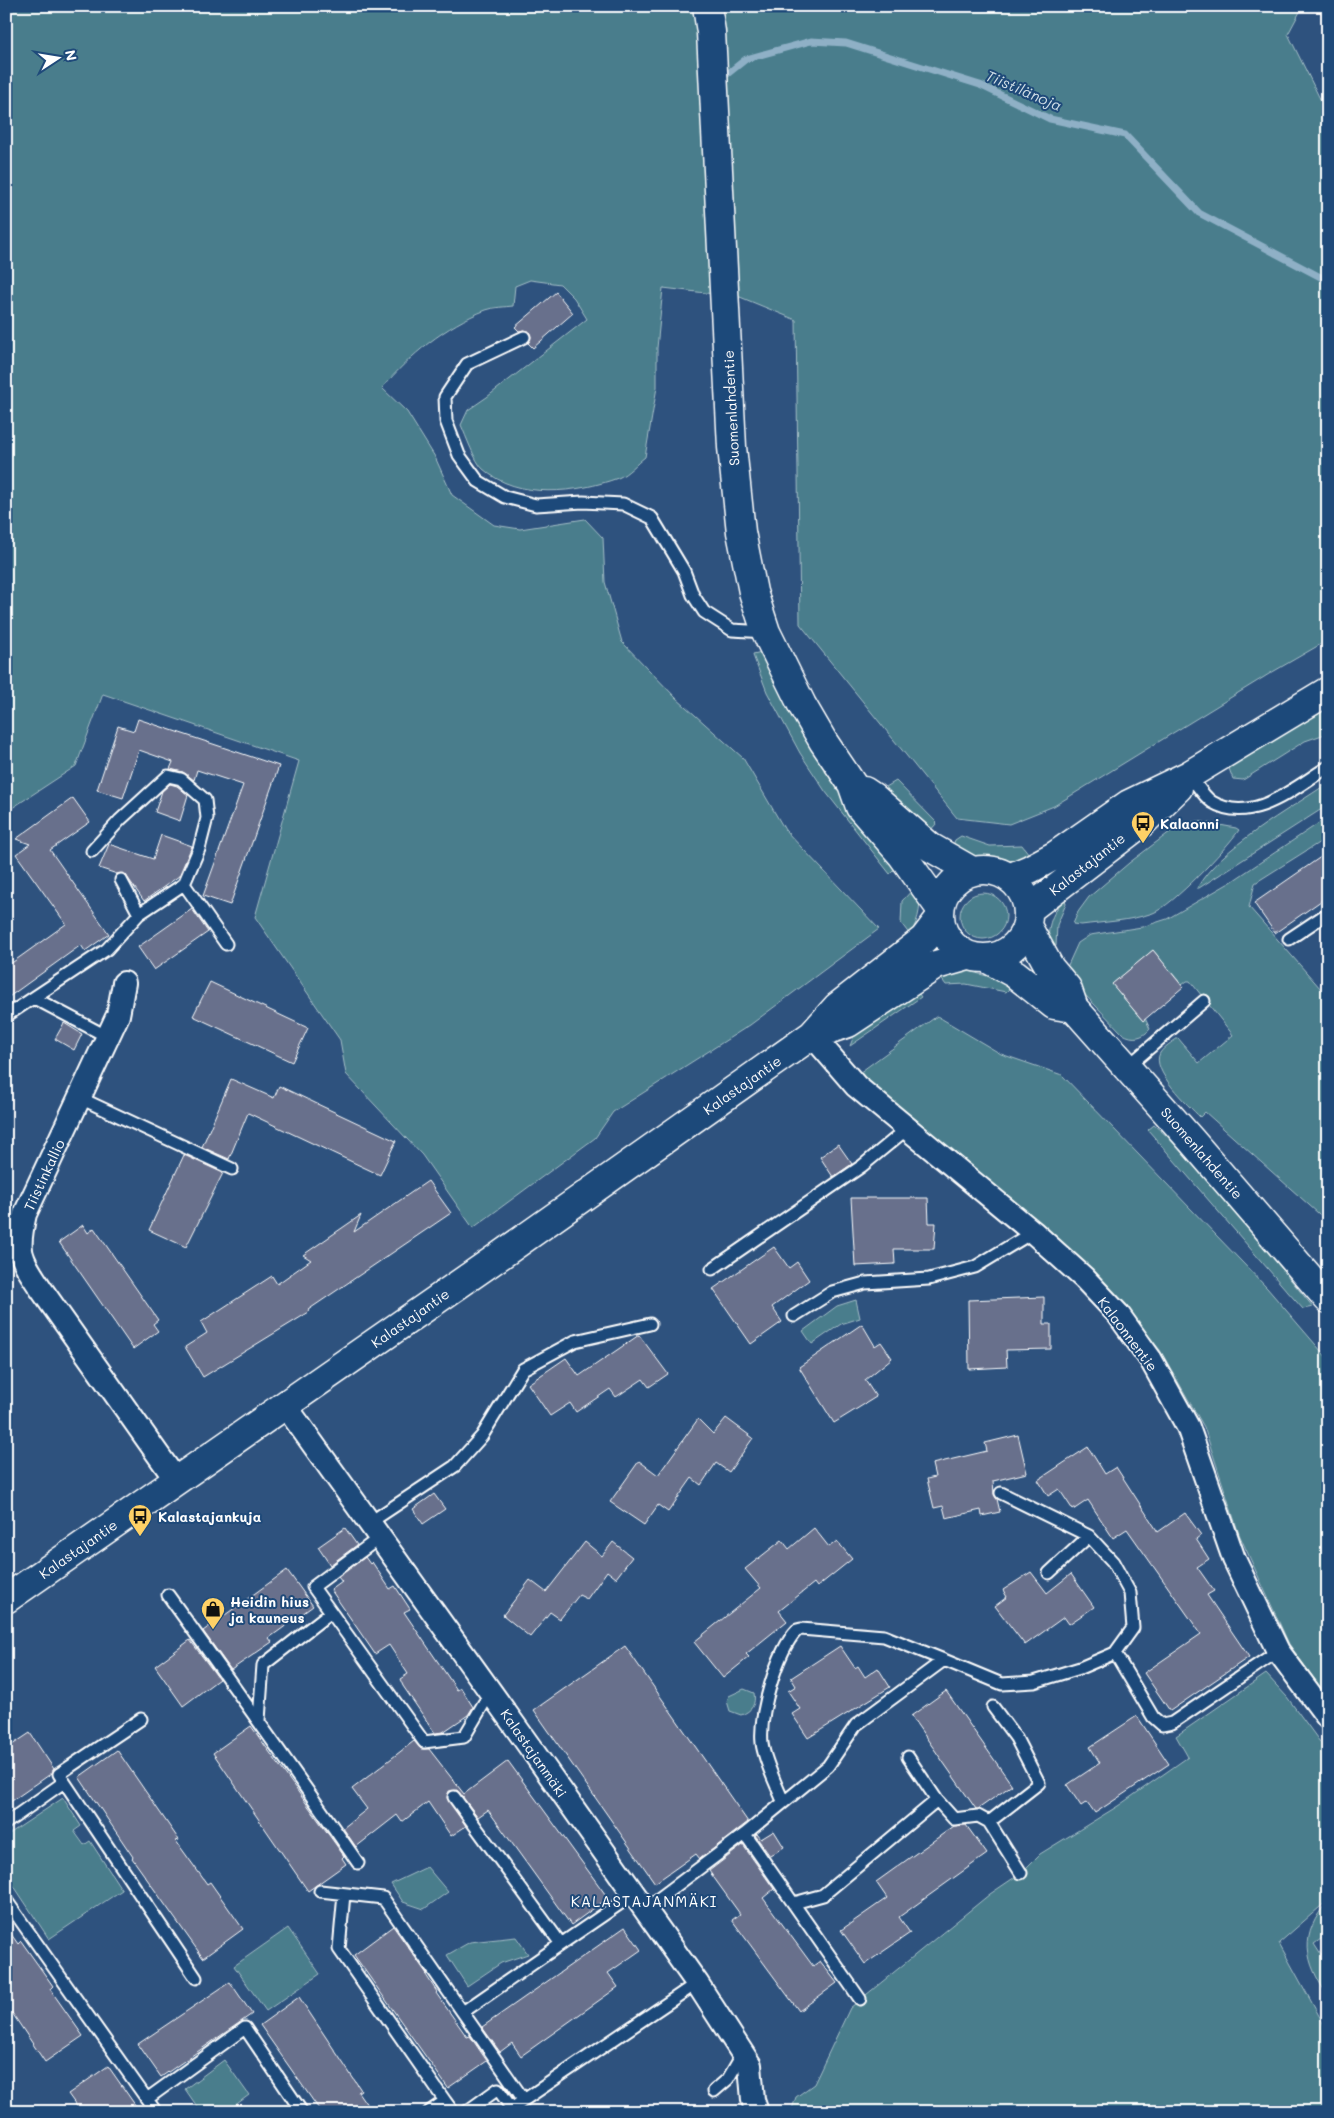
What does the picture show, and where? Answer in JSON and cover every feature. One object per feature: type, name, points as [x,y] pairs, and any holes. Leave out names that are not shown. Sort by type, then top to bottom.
[{"type":"main road","name":"Suomenlahdentie","points":[[707,6],[713,61],[732,447],[741,532],[753,592],[766,632],[807,712],[852,784],[860,807],[902,855],[940,913]]},
{"type":"main road","name":"Kalastajantie","points":[[1008,878],[1056,855],[1129,804],[1189,776],[1328,691]]},
{"type":"main road","name":"Kalastajantie","points":[[1027,918],[1144,821],[1189,776]]},
{"type":"main road","name":"Suomenlahdentie","points":[[852,784],[873,797],[930,847],[972,871]]},
{"type":"main road","points":[[977,957],[997,957],[1016,945],[1027,918],[1022,892],[1008,878],[991,870],[972,871],[960,877],[951,885],[944,896],[940,913],[942,928],[952,945],[977,957],[1015,974],[1054,1005],[1074,1008]]},
{"type":"main road","name":"Kalastajantie","points":[[6,1599],[812,1035],[837,1007],[924,939],[940,913]]},
{"type":"main road","name":"Suomenlahdentie","points":[[1027,918],[1050,968],[1067,988],[1074,1008],[1192,1140],[1328,1299]]},
{"type":"main road","name":"Kalastajantie","points":[[812,1035],[848,1023],[936,965],[977,957]]},
{"type":"street","name":"Tiistinkallio","points":[[124,983],[118,1015],[13,1237],[27,1268],[176,1480]]},
{"type":"street","name":"Kalaonnentie","points":[[812,1035],[856,1086],[1033,1232],[1084,1278],[1118,1314],[1150,1360],[1188,1427],[1234,1559],[1278,1652],[1328,1718]]},
{"type":"street","name":"Kalastajanmäki","points":[[285,1405],[370,1534],[697,1983],[750,2065],[757,2112]]},
{"type":"lane","points":[[524,337],[467,364],[445,397],[446,421],[459,455],[478,481],[505,497],[536,505],[583,502],[624,504],[652,518],[684,571],[693,595],[704,612],[732,630],[766,632]]},
{"type":"lane","points":[[1189,776],[1210,801],[1238,810],[1270,803],[1328,767]]},
{"type":"lane","points":[[6,1016],[107,949],[139,914],[184,884],[199,850],[207,818],[205,800],[181,779],[168,776],[120,820],[92,851]]},
{"type":"lane","points":[[121,880],[139,914]]},
{"type":"lane","points":[[184,884],[226,944]]},
{"type":"lane","points":[[1290,938],[1328,913]]},
{"type":"lane","points":[[34,998],[108,1037]]},
{"type":"lane","points":[[1126,1068],[1204,1001]]},
{"type":"lane","points":[[80,1098],[232,1170]]},
{"type":"lane","points":[[712,1269],[862,1166],[908,1128]]},
{"type":"lane","points":[[794,1316],[832,1292],[865,1283],[929,1279],[974,1266],[1033,1232]]},
{"type":"lane","points":[[484,1703],[464,1737],[424,1742],[312,1587],[370,1534],[454,1466],[482,1436],[523,1369],[575,1341],[650,1324]]},
{"type":"lane","points":[[783,1801],[764,1749],[762,1735],[770,1686],[783,1652],[797,1630],[884,1636],[1002,1684],[1034,1682],[1080,1668],[1115,1653],[1133,1628],[1130,1593],[1113,1562],[1089,1536],[1002,1493]]},
{"type":"lane","points":[[1048,1573],[1089,1536]]},
{"type":"lane","points":[[168,1596],[229,1682],[259,1720],[358,1863]]},
{"type":"lane","points":[[259,1720],[263,1665],[330,1612]]},
{"type":"lane","points":[[1115,1653],[1153,1717],[1162,1725],[1172,1723],[1278,1652]]},
{"type":"lane","points":[[463,2012],[561,1944],[639,1901],[745,1834],[828,1766],[856,1725],[944,1660]]},
{"type":"lane","points":[[988,1822],[1039,1783],[1016,1738],[993,1707]]},
{"type":"lane","points":[[141,1719],[59,1774],[196,1978]]},
{"type":"lane","points":[[908,1757],[937,1800],[954,1819],[978,1816],[988,1822],[1021,1873]]},
{"type":"lane","points":[[6,1823],[64,1782]]},
{"type":"lane","points":[[454,1796],[561,1944]]},
{"type":"lane","points":[[794,1903],[823,1895],[937,1800]]},
{"type":"lane","points":[[745,1834],[860,2000]]},
{"type":"lane","points":[[320,1891],[383,1898],[524,2100]]},
{"type":"lane","points":[[344,1894],[339,1949],[453,2112]]},
{"type":"lane","points":[[6,1900],[156,2112]]},
{"type":"lane","points":[[466,2112],[498,2089],[513,2111],[524,2100],[697,1983]]},
{"type":"lane","points":[[147,2099],[245,2028],[302,2112]]},
{"type":"lane","points":[[714,2091],[728,2080],[742,2054]]},
{"type":"lane","points":[[429,2112],[445,2101]]},
{"type":"shaded area","points":[[6,6],[1303,6],[1288,34],[1328,115],[1328,640],[1054,806],[1009,824],[957,818],[800,624],[796,320],[740,297],[663,288],[657,348],[657,387],[645,457],[618,478],[585,487],[548,491],[513,486],[497,479],[483,469],[474,455],[461,425],[468,410],[587,319],[574,298],[560,284],[530,280],[515,286],[513,306],[486,310],[442,333],[404,364],[382,388],[407,412],[435,457],[452,495],[494,525],[520,529],[585,519],[603,538],[605,582],[622,642],[676,698],[743,758],[785,830],[879,929],[750,1025],[613,1112],[595,1138],[473,1228],[422,1155],[346,1074],[340,1040],[255,917],[299,761],[103,694],[76,766],[6,812]]},
{"type":"shaded area","points":[[762,652],[789,710],[821,765],[899,865],[890,874],[825,791],[800,753],[767,692],[754,658],[753,654]]},
{"type":"shaded area","points":[[1328,704],[1328,733],[1305,741],[1243,780],[1233,779],[1228,766]]},
{"type":"shaded area","points":[[896,781],[937,823],[928,833],[907,813],[886,787]]},
{"type":"shaded area","points":[[1328,783],[1328,805],[1197,888],[1208,873],[1238,844],[1275,817]]},
{"type":"shaded area","points":[[1328,817],[1328,837],[1255,883],[1249,907],[1328,997],[1328,1222],[1205,1112],[1200,1117],[1179,1096],[1165,1078],[1158,1060],[1160,1053],[1178,1038],[1199,1063],[1233,1035],[1190,981],[1182,985],[1153,950],[1112,984],[1142,1020],[1145,1018],[1150,1029],[1138,1037],[1134,1037],[1123,1034],[1064,973],[1064,969],[1068,965],[1078,943],[1090,935],[1142,927],[1167,919],[1231,882]]},
{"type":"shaded area","points":[[1198,821],[1239,830],[1211,863],[1173,900],[1153,913],[1144,916],[1126,920],[1081,925],[1073,924],[1078,912],[1089,897],[1129,863],[1179,825]]},
{"type":"shaded area","points":[[961,836],[990,846],[1022,845],[1032,858],[1001,861],[971,855],[952,848],[955,840]]},
{"type":"shaded area","points":[[917,885],[919,910],[910,935],[901,923],[902,901]]},
{"type":"shaded area","points":[[988,893],[1000,899],[1005,907],[1005,925],[1000,933],[992,938],[978,939],[966,933],[961,925],[960,911],[966,899],[974,894]]},
{"type":"shaded area","points":[[1065,899],[1066,904],[1057,925],[1056,946],[1050,951],[1050,923]]},
{"type":"shaded area","points":[[960,969],[991,977],[1011,987],[1006,992],[966,984],[946,985],[937,973]]},
{"type":"shaded area","points":[[914,987],[921,997],[850,1046],[856,1030]]},
{"type":"shaded area","points":[[937,1016],[1001,1054],[1062,1075],[1267,1288],[1328,1359],[1328,1698],[1289,1644],[1239,1534],[1204,1427],[1160,1350],[1112,1290],[859,1073]]},
{"type":"shaded area","points":[[1154,1125],[1167,1136],[1251,1231],[1313,1307],[1303,1309],[1287,1291],[1148,1130]]},
{"type":"shaded area","points":[[856,1300],[860,1318],[841,1324],[812,1344],[803,1331],[837,1306]]},
{"type":"shaded area","points":[[1266,1674],[1287,1697],[1328,1753],[1328,1900],[1279,1943],[1328,2032],[1328,2112],[791,2112],[796,2097],[814,2084],[850,2008],[990,1894],[1021,1873],[1040,1854],[1118,1806],[1188,1757],[1176,1736]]},
{"type":"shaded area","points":[[744,1689],[754,1693],[754,1701],[752,1707],[741,1715],[730,1711],[727,1701],[729,1696]]},
{"type":"shaded area","points":[[63,1798],[81,1826],[74,1831],[84,1845],[90,1841],[122,1890],[49,1939],[6,1874],[6,1836]]},
{"type":"shaded area","points":[[427,1867],[448,1892],[424,1909],[403,1902],[391,1884]]},
{"type":"shaded area","points":[[1328,1901],[1328,1934],[1314,1944],[1321,1955],[1328,1952],[1328,1996],[1314,1971],[1308,1948],[1312,1926]]},
{"type":"shaded area","points":[[288,1928],[320,1974],[266,2011],[234,1966]]},
{"type":"shaded area","points":[[516,1937],[528,1954],[501,1963],[467,1986],[447,1955],[470,1942]]},
{"type":"shaded area","points":[[224,2060],[249,2095],[226,2112],[201,2112],[185,2089]]},
{"type":"building","points":[[556,292],[573,313],[533,348],[528,343],[531,337],[529,331],[519,331],[515,327]]},
{"type":"building","points":[[138,719],[279,766],[230,905],[203,896],[243,785],[197,770],[194,780],[183,772],[170,769],[173,762],[139,750],[123,798],[97,790],[118,726],[134,731]]},
{"type":"building","points":[[170,784],[177,786],[188,795],[180,821],[155,812],[162,791]]},
{"type":"building","points":[[73,798],[90,822],[50,850],[109,934],[85,951],[81,945],[6,999],[6,967],[66,924],[16,854],[30,844],[16,839]]},
{"type":"building","points":[[161,835],[192,846],[179,876],[144,901],[125,874],[117,874],[99,868],[109,844],[153,859]]},
{"type":"building","points":[[1328,852],[1328,896],[1275,933],[1254,903]]},
{"type":"building","points":[[192,909],[208,932],[154,970],[138,947]]},
{"type":"building","points":[[1153,950],[1183,987],[1143,1021],[1112,984]]},
{"type":"building","points":[[210,982],[308,1028],[292,1062],[193,1016]]},
{"type":"building","points":[[64,1023],[82,1034],[74,1050],[55,1039]]},
{"type":"building","points":[[231,1079],[274,1098],[279,1086],[396,1141],[380,1175],[248,1113],[229,1159],[202,1147]]},
{"type":"building","points":[[838,1144],[852,1164],[833,1177],[820,1157]]},
{"type":"building","points":[[184,1155],[223,1173],[186,1247],[149,1230]]},
{"type":"building","points":[[428,1181],[451,1213],[308,1310],[309,1312],[203,1377],[185,1347],[207,1333],[201,1322],[272,1276],[277,1284],[311,1260],[303,1255],[361,1215],[354,1232]]},
{"type":"building","points":[[851,1198],[928,1198],[929,1223],[936,1223],[934,1249],[894,1249],[895,1264],[855,1266]]},
{"type":"building","points":[[83,1225],[88,1233],[94,1228],[158,1320],[153,1324],[158,1331],[133,1349],[59,1242]]},
{"type":"building","points":[[774,1247],[789,1268],[797,1262],[809,1280],[772,1307],[782,1322],[751,1344],[713,1289]]},
{"type":"building","points":[[1044,1297],[1044,1324],[1051,1324],[1051,1349],[1006,1350],[1007,1367],[969,1369],[968,1300]]},
{"type":"building","points":[[862,1324],[875,1346],[881,1342],[892,1358],[865,1380],[876,1397],[834,1423],[799,1367]]},
{"type":"building","points":[[639,1335],[668,1374],[649,1387],[643,1379],[616,1397],[610,1389],[576,1412],[570,1403],[550,1416],[528,1384],[566,1358],[579,1376]]},
{"type":"building","points":[[726,1418],[753,1438],[729,1472],[716,1463],[701,1485],[692,1478],[668,1512],[658,1505],[644,1525],[610,1502],[639,1461],[658,1475],[698,1419],[713,1434]]},
{"type":"building","points":[[1018,1435],[1027,1473],[993,1481],[994,1494],[1000,1512],[982,1516],[981,1510],[946,1518],[943,1506],[934,1508],[927,1479],[935,1477],[932,1464],[987,1451],[985,1443]]},
{"type":"building","points":[[1088,1447],[1105,1474],[1116,1467],[1158,1532],[1185,1513],[1201,1535],[1196,1539],[1209,1559],[1197,1567],[1214,1591],[1207,1595],[1249,1657],[1170,1711],[1144,1673],[1201,1634],[1127,1529],[1113,1538],[1088,1500],[1073,1510],[1059,1489],[1048,1496],[1038,1480]]},
{"type":"building","points":[[434,1494],[445,1509],[423,1524],[413,1509]]},
{"type":"building","points":[[345,1528],[357,1545],[330,1565],[318,1547]]},
{"type":"building","points":[[814,1528],[829,1547],[837,1541],[852,1559],[817,1587],[814,1583],[779,1611],[787,1621],[746,1654],[749,1657],[723,1678],[694,1642],[761,1588],[745,1569],[782,1540],[789,1549]]},
{"type":"building","points":[[585,1542],[602,1556],[613,1542],[632,1557],[616,1578],[607,1571],[587,1599],[579,1595],[560,1619],[550,1612],[530,1637],[503,1615],[530,1580],[546,1592]]},
{"type":"building","points":[[365,1557],[370,1564],[372,1562],[390,1589],[395,1586],[410,1609],[404,1612],[457,1690],[461,1688],[473,1707],[468,1715],[443,1732],[435,1733],[403,1686],[400,1679],[408,1674],[389,1645],[375,1654],[331,1590],[342,1582],[338,1577]]},
{"type":"building","points":[[287,1570],[313,1606],[269,1638],[272,1642],[231,1670],[203,1631]]},
{"type":"building","points":[[1031,1572],[1047,1593],[1071,1574],[1094,1607],[1069,1624],[1064,1617],[1025,1645],[995,1606],[1007,1597],[1003,1590]]},
{"type":"building","points":[[190,1640],[219,1679],[183,1706],[155,1666]]},
{"type":"building","points":[[625,1646],[748,1822],[700,1859],[696,1854],[655,1883],[534,1710]]},
{"type":"building","points":[[840,1646],[855,1668],[858,1666],[865,1677],[878,1668],[890,1687],[808,1738],[792,1714],[800,1709],[788,1691],[796,1686],[791,1678]]},
{"type":"building","points":[[946,1691],[1012,1785],[978,1809],[976,1809],[911,1716]]},
{"type":"building","points":[[1137,1716],[1169,1764],[1095,1813],[1087,1802],[1081,1806],[1067,1785],[1100,1763],[1090,1747]]},
{"type":"building","points":[[251,1726],[344,1856],[342,1858],[346,1864],[308,1891],[213,1753]]},
{"type":"building","points":[[30,1733],[54,1769],[52,1773],[6,1805],[6,1749]]},
{"type":"building","points":[[414,1741],[421,1749],[429,1749],[464,1794],[508,1761],[608,1898],[571,1925],[488,1810],[478,1817],[457,1790],[449,1791],[447,1798],[466,1826],[451,1836],[428,1802],[402,1822],[397,1815],[356,1847],[343,1828],[367,1809],[352,1789]]},
{"type":"building","points":[[117,1750],[179,1840],[176,1841],[207,1884],[210,1882],[243,1929],[203,1958],[132,1858],[79,1777]]},
{"type":"building","points":[[966,1825],[987,1854],[899,1917],[910,1933],[865,1964],[841,1930],[887,1898],[876,1882],[954,1826]]},
{"type":"building","points":[[774,1831],[784,1847],[770,1856],[755,1835],[757,1834],[761,1839]]},
{"type":"building","points":[[743,1845],[774,1889],[763,1898],[813,1966],[820,1961],[837,1983],[799,2011],[732,1920],[740,1914],[709,1871]]},
{"type":"building","points":[[393,1926],[427,1974],[436,1993],[467,2037],[470,2036],[487,2061],[448,2088],[354,1955]]},
{"type":"building","points":[[6,1927],[18,1944],[21,1941],[53,1986],[50,1989],[83,2036],[45,2062],[6,2004]]},
{"type":"building","points":[[625,1927],[641,1950],[608,1973],[618,1987],[521,2056],[512,2043],[500,2052],[482,2027]]},
{"type":"building","points":[[230,1982],[252,2014],[161,2077],[138,2044]]},
{"type":"building","points":[[299,1997],[361,2090],[358,2092],[372,2112],[321,2112],[260,2025]]},
{"type":"building","points":[[108,2066],[140,2112],[81,2112],[68,2094]]},
{"type":"waterway","name":"Tiistilänoja","points":[[721,79],[746,59],[811,41],[846,43],[980,85],[1050,119],[1125,135],[1199,213],[1328,281]]},
{"type":"place","name":"Kalaonni","points":[[1143,844]]},
{"type":"place","name":"Kalastajankuja","points":[[140,1537]]},
{"type":"place","name":"Heidin hius ja kauneus","points":[[213,1630]]},
{"type":"district","name":"KALASTAJANMÄKI","points":[[644,1901]]}]
